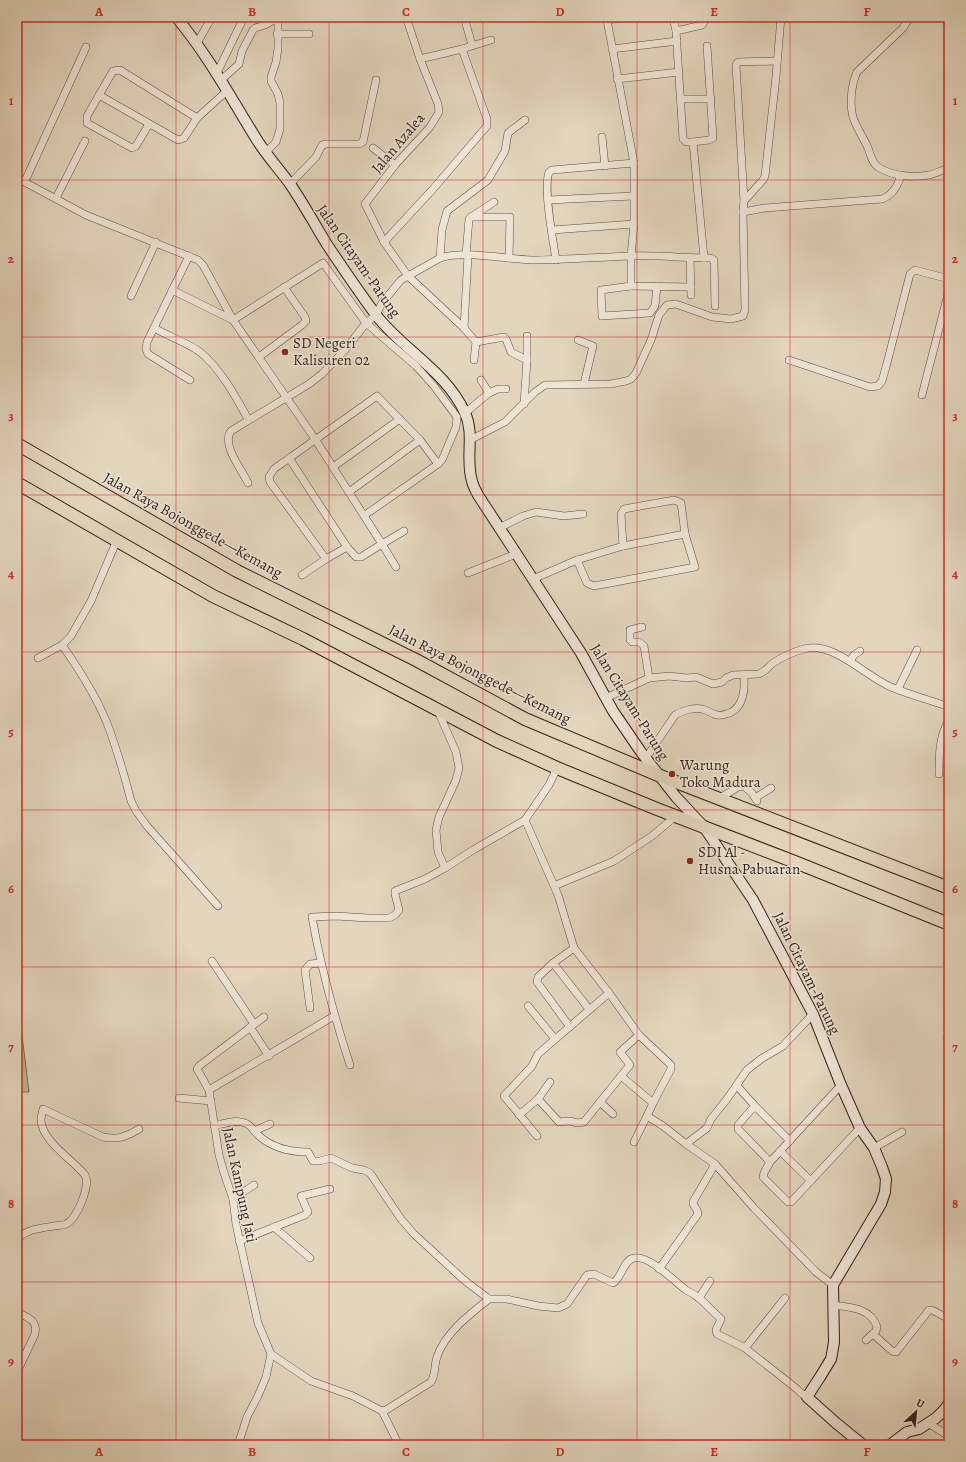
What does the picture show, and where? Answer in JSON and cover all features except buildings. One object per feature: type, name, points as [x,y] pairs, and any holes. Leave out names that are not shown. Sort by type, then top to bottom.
[{"type":"highway","name":"Jalan Raya Bojonggede—Kemang","points":[[17,444],[237,570],[416,660],[525,719],[718,799],[949,888]]},
{"type":"highway","points":[[17,483],[213,596],[303,640],[497,741],[557,768],[949,924]]},
{"type":"main road","name":"Jalan Citayam-Parung","points":[[176,17],[197,43],[228,90],[265,153],[290,184],[328,245],[376,315],[392,334],[423,360],[438,375],[458,400],[467,419],[470,440],[469,463],[472,481],[478,495],[581,654],[606,698],[646,758],[658,775],[704,827],[753,900],[813,1014],[841,1085],[860,1128],[874,1148],[886,1180],[883,1198],[877,1211],[833,1285]]},
{"type":"main road","points":[[833,1285],[834,1342],[831,1359],[807,1397],[863,1445]]},
{"type":"main road","points":[[890,1445],[907,1432],[919,1429],[928,1423],[942,1413],[949,1403]]},
{"type":"street","points":[[197,43],[212,17]]},
{"type":"street","points":[[219,76],[244,17]]},
{"type":"street","points":[[219,76],[239,64],[242,51],[254,28],[265,25],[278,17]]},
{"type":"street","points":[[265,153],[276,142],[280,129],[279,98],[276,88],[271,81],[278,48],[278,17]]},
{"type":"street","name":"Jalan Azalea","points":[[408,17],[420,58],[438,104],[439,112],[430,126],[365,204],[384,242],[408,276],[464,328],[476,342]]},
{"type":"street","points":[[629,17],[606,18],[634,163],[634,224],[631,256],[631,286]]},
{"type":"street","points":[[673,17],[677,41],[683,139],[686,142],[713,139],[707,46]]},
{"type":"street","points":[[676,31],[702,25],[704,22],[703,17]]},
{"type":"street","points":[[744,201],[764,180],[765,176],[781,17]]},
{"type":"street","points":[[910,17],[903,28],[856,72],[852,96],[854,120],[868,147],[873,163],[886,171],[901,175],[929,175],[949,168]]},
{"type":"street","points":[[466,24],[472,45]]},
{"type":"street","points":[[277,34],[310,34]]},
{"type":"street","points":[[420,58],[462,49],[491,40]]},
{"type":"street","points":[[612,49],[677,41]]},
{"type":"street","points":[[25,181],[86,47]]},
{"type":"street","points":[[384,242],[433,189],[487,126],[487,119],[462,49]]},
{"type":"street","points":[[470,440],[506,422],[539,388],[545,384],[611,384],[633,378],[651,340],[659,315],[667,305],[676,304],[712,317],[731,319],[743,316],[745,310],[744,201],[736,65],[738,62],[777,61]]},
{"type":"street","points":[[149,124],[136,146],[132,148],[89,124],[86,116],[111,73],[116,70],[120,70],[197,118]]},
{"type":"street","points":[[617,79],[679,72]]},
{"type":"street","points":[[290,184],[314,159],[320,147],[324,144],[359,144],[363,142],[376,80]]},
{"type":"street","points":[[99,95],[175,139],[180,140],[184,138],[197,118],[228,90]]},
{"type":"street","points":[[681,99],[711,99]]},
{"type":"street","points":[[440,258],[442,230],[447,211],[488,180],[505,151],[508,133],[525,120]]},
{"type":"street","points":[[602,137],[605,166]]},
{"type":"street","points":[[56,198],[85,141]]},
{"type":"street","points":[[693,142],[704,258]]},
{"type":"street","points":[[374,148],[396,165]]},
{"type":"street","points":[[556,260],[548,200],[548,176],[550,171],[634,163]]},
{"type":"street","points":[[743,212],[765,208],[882,199],[889,196],[895,188],[901,175]]},
{"type":"street","points":[[17,178],[86,215],[189,256],[198,260],[203,265],[233,320],[287,396],[365,515],[396,566]]},
{"type":"street","points":[[548,200],[633,196]]},
{"type":"street","points":[[464,328],[469,219],[494,202]]},
{"type":"street","points":[[471,217],[510,217],[509,258]]},
{"type":"street","points":[[552,230],[634,224]]},
{"type":"street","points":[[131,296],[156,242]]},
{"type":"street","points":[[248,482],[228,446],[231,430],[309,384],[329,368],[366,323],[376,315],[386,297],[401,280],[444,256],[467,255],[556,260],[667,255],[690,258],[711,258],[714,260],[715,306]]},
{"type":"street","points":[[189,256],[147,342],[146,352],[190,380]]},
{"type":"street","points":[[657,286],[655,306],[650,313],[602,316],[601,290],[631,286],[657,286],[691,291],[690,258]]},
{"type":"street","points":[[233,320],[324,263],[366,323],[421,371],[457,417],[456,427],[442,460],[365,515]]},
{"type":"street","points":[[789,360],[870,387],[878,386],[882,381],[910,274],[915,270],[949,279]]},
{"type":"street","points":[[259,357],[306,321],[305,317],[284,287]]},
{"type":"street","points":[[172,290],[233,320]]},
{"type":"street","points":[[922,395],[949,290]]},
{"type":"street","points":[[154,328],[195,349],[205,356],[226,383],[248,419]]},
{"type":"street","points":[[524,404],[527,336]]},
{"type":"street","points":[[474,360],[476,342],[504,337],[511,352],[527,360]]},
{"type":"street","points":[[578,340],[593,346],[584,384]]},
{"type":"street","points":[[481,380],[489,393]]},
{"type":"street","points":[[465,413],[489,393],[498,389],[506,389]]},
{"type":"street","points":[[326,559],[270,482],[269,477],[273,470],[375,396],[378,397],[420,440],[438,464]]},
{"type":"street","points":[[333,466],[400,419]]},
{"type":"street","points":[[349,492],[420,440]]},
{"type":"street","points":[[289,458],[347,547],[356,557],[359,558],[404,531]]},
{"type":"street","points":[[577,560],[587,583],[594,586],[694,568],[695,565],[685,534],[681,503],[678,501],[674,500],[626,508],[621,514],[623,546]]},
{"type":"street","points":[[499,528],[523,516],[536,512],[564,516],[583,514]]},
{"type":"street","points":[[533,579],[577,560],[623,546],[685,534]]},
{"type":"street","points":[[38,658],[62,646],[72,636],[84,615],[117,540]]},
{"type":"street","points":[[302,575],[347,547]]},
{"type":"street","points":[[468,573],[516,554]]},
{"type":"street","points":[[642,627],[630,630],[630,641],[639,642],[644,646],[648,678]]},
{"type":"street","points":[[62,646],[77,667],[99,704],[110,730],[131,801],[136,811],[158,839],[218,906]]},
{"type":"street","points":[[606,698],[648,678],[664,676],[687,678],[696,677],[713,684],[722,682],[726,678],[733,675],[763,673],[778,659],[804,649],[812,648],[824,650],[850,661],[883,683],[949,707]]},
{"type":"street","points":[[898,689],[917,650]]},
{"type":"street","points":[[850,661],[854,655],[860,651]]},
{"type":"street","points":[[646,758],[675,715],[678,713],[697,708],[718,716],[733,712],[742,701],[745,686],[744,675]]},
{"type":"street","points":[[438,710],[456,752],[459,768],[454,785],[439,818],[436,830],[436,845],[446,868]]},
{"type":"street","points":[[939,774],[939,751],[943,732],[949,720]]},
{"type":"street","points":[[350,1065],[334,1016],[312,917],[336,916],[389,918],[395,915],[398,911],[395,891],[425,879],[446,868],[473,850],[525,820],[546,790],[557,768]]},
{"type":"street","points":[[718,799],[738,787],[744,786],[756,799],[771,788]]},
{"type":"street","points":[[554,886],[614,861],[652,836],[676,816]]},
{"type":"street","points":[[525,820],[554,886],[574,948],[639,1035],[671,1065],[671,1069],[634,1142]]},
{"type":"street","points":[[570,1027],[537,982],[538,977],[553,963],[574,948]]},
{"type":"street","points":[[212,961],[269,1056]]},
{"type":"street","points":[[310,1008],[305,970],[310,964],[321,963]]},
{"type":"street","points":[[553,963],[589,1009]]},
{"type":"street","points":[[537,1136],[504,1096],[532,1066],[538,1054],[609,993]]},
{"type":"street","points":[[528,1006],[555,1039]]},
{"type":"street","points":[[686,1144],[707,1128],[711,1119],[747,1070],[761,1059],[783,1046],[813,1014]]},
{"type":"street","points":[[264,1017],[198,1068],[198,1072],[209,1090],[269,1056],[334,1016]]},
{"type":"street","points":[[538,1099],[559,1122],[584,1122],[630,1065],[620,1052],[639,1035]]},
{"type":"street","points":[[620,1076],[653,1103]]},
{"type":"street","points":[[519,1115],[538,1099],[550,1082]]},
{"type":"street","points":[[841,1085],[770,1162],[764,1173],[764,1177],[788,1202],[791,1202],[860,1128]]},
{"type":"street","points":[[738,1087],[756,1108],[790,1141]]},
{"type":"street","name":"Jalan Kampung Jati","points":[[209,1090],[214,1126],[224,1173],[233,1199],[239,1241],[258,1323],[271,1354]]},
{"type":"street","points":[[179,1098],[211,1101]]},
{"type":"street","points":[[600,1102],[613,1114]]},
{"type":"street","points":[[756,1108],[752,1109],[738,1125],[738,1129],[770,1162]]},
{"type":"street","points":[[17,1239],[30,1230],[66,1224],[77,1212],[85,1195],[87,1181],[85,1175],[58,1149],[43,1128],[41,1122],[43,1109],[103,1137],[111,1139],[128,1136],[139,1129]]},
{"type":"street","points":[[647,1116],[715,1164],[754,1208],[800,1256],[816,1272],[833,1285]]},
{"type":"street","points":[[214,1126],[238,1121],[248,1124],[265,1141],[295,1152],[308,1152],[313,1161],[331,1158],[355,1169],[367,1172],[373,1178],[401,1219],[414,1234],[464,1280],[490,1299],[507,1299],[538,1306],[558,1308],[567,1304],[588,1274],[594,1274],[613,1283],[617,1280],[630,1260],[636,1257],[642,1259],[659,1269],[699,1298],[720,1318],[716,1330],[717,1334],[745,1348],[807,1397]]},
{"type":"street","points":[[254,1131],[270,1124]]},
{"type":"street","points":[[874,1148],[902,1132]]},
{"type":"street","points":[[780,1151],[811,1181]]},
{"type":"street","points":[[659,1269],[698,1214],[697,1210],[693,1206],[693,1202],[715,1164]]},
{"type":"street","points":[[233,1199],[254,1185]]},
{"type":"street","points":[[239,1241],[305,1215],[308,1212],[301,1196],[330,1189]]},
{"type":"street","points":[[274,1227],[310,1258]]},
{"type":"street","points":[[699,1298],[710,1281]]},
{"type":"street","points":[[745,1348],[785,1298]]},
{"type":"street","points":[[382,1411],[394,1407],[406,1396],[431,1382],[434,1374],[436,1357],[440,1350],[462,1321],[490,1299]]},
{"type":"street","points":[[833,1305],[863,1311],[876,1324],[876,1331],[866,1340]]},
{"type":"street","points":[[873,1334],[892,1351],[896,1352],[929,1310],[932,1310],[949,1319]]},
{"type":"street","points":[[17,1312],[32,1320],[36,1327],[35,1334],[17,1372]]},
{"type":"street","points":[[238,1445],[249,1410],[258,1396],[264,1382],[271,1354],[311,1381],[353,1396],[382,1411],[399,1445]]},
{"type":"street","points":[[928,1423],[949,1436]]},
{"type":"green space","points":[[17,995],[29,1092],[17,1092]]},
{"type":"waterway","points":[[941,1420],[949,1415]]},
{"type":"place","name":"SD Negeri Kalisuren 02","points":[[285,352]]},
{"type":"place","name":"Warung Toko Madura","points":[[672,774]]},
{"type":"place","name":"SDI Al - Husna Pabuaran","points":[[690,861]]}]
